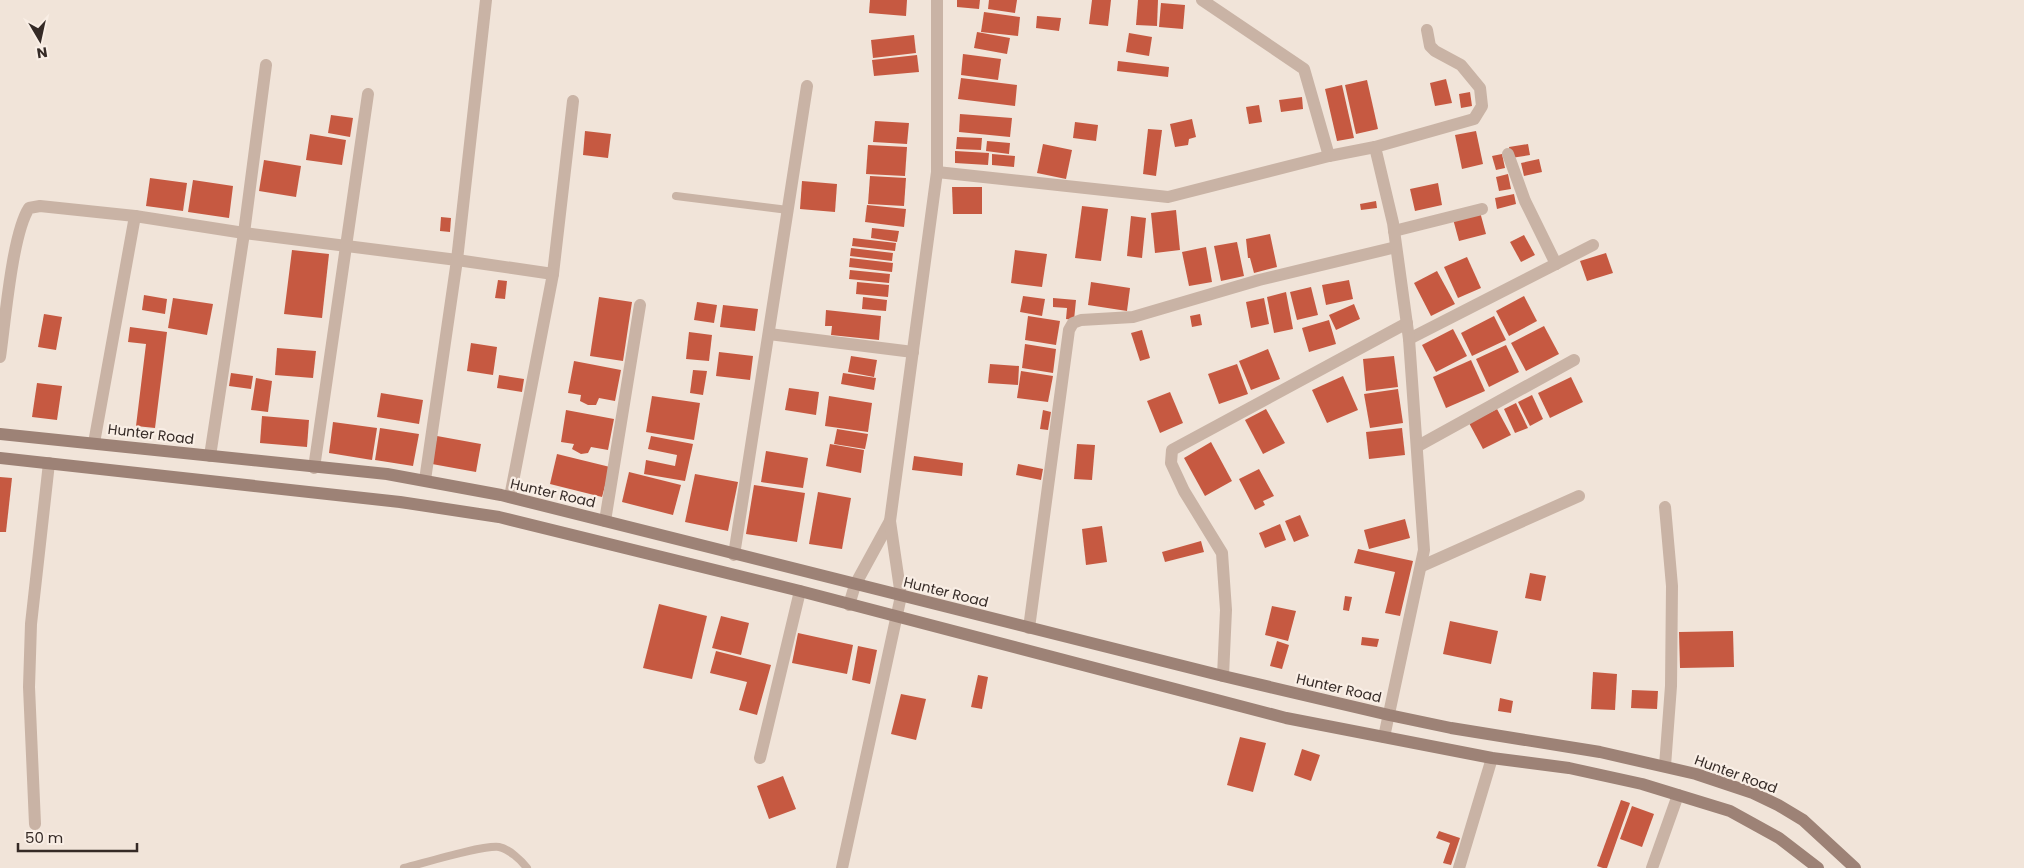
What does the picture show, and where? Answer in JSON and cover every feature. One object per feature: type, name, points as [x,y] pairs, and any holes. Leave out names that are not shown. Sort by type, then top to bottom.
[{"type":"main road","name":"Hunter Road","points":[[0,434],[314,468],[387,474],[425,480],[510,497],[609,521],[734,555],[1223,676],[1389,715],[1665,766],[1753,793],[1778,805],[1803,820],[1855,868]]},
{"type":"main road","points":[[0,458],[445,507],[499,517],[800,591],[897,618],[1286,718],[1492,758],[1569,768],[1642,784],[1730,811],[1779,838],[1818,868]]},
{"type":"main road","points":[[607,544],[609,521]]},
{"type":"street","points":[[425,480],[457,260],[486,0]]},
{"type":"street","points":[[842,868],[901,596],[890,522],[937,172],[937,0]]},
{"type":"street","points":[[1202,0],[1304,69],[1329,156]]},
{"type":"street","points":[[937,172],[1168,197],[1329,156],[1375,147],[1474,119],[1482,106],[1480,88],[1461,65],[1435,51],[1430,46],[1427,30]]},
{"type":"street","points":[[210,456],[244,233],[266,65]]},
{"type":"street","points":[[734,555],[808,86]]},
{"type":"street","points":[[314,468],[368,94]]},
{"type":"street","points":[[510,497],[553,274],[573,101]]},
{"type":"street","points":[[1375,147],[1394,231],[1407,323],[1418,446],[1424,550],[1384,737]]},
{"type":"street","points":[[1508,154],[1525,201],[1556,264]]},
{"type":"street","points":[[0,357],[16,254],[25,214],[29,208],[40,206],[135,216],[244,233],[553,274]]},
{"type":"street","points":[[1394,231],[1482,209]]},
{"type":"street","points":[[94,443],[135,216]]},
{"type":"street","points":[[1409,340],[1593,245]]},
{"type":"street","points":[[1029,628],[1069,330],[1073,323],[1081,320],[1133,317],[1259,280],[1396,247]]},
{"type":"street","points":[[609,521],[640,305]]},
{"type":"street","points":[[1223,676],[1226,610],[1222,553],[1174,470],[1171,463],[1172,450],[1407,323]]},
{"type":"street","points":[[769,334],[912,352]]},
{"type":"street","points":[[1418,446],[1574,360]]},
{"type":"street","points":[[35,824],[29,687],[31,624],[49,463]]},
{"type":"street","points":[[1422,566],[1580,496]]},
{"type":"street","points":[[1665,766],[1671,686],[1672,586],[1666,507]]},
{"type":"street","points":[[849,605],[855,585],[890,522]]},
{"type":"street","points":[[760,758],[800,591]]},
{"type":"street","points":[[1459,868],[1492,758]]},
{"type":"street","points":[[1652,868],[1678,796]]},
{"type":"lane","points":[[676,196],[788,210]]},
{"type":"lane","points":[[404,868],[469,852],[499,847],[512,854],[527,868]]},
{"type":"building","points":[[870,0],[907,0],[906,16],[869,13]]},
{"type":"building","points":[[957,0],[980,0],[979,9],[957,7]]},
{"type":"building","points":[[989,0],[1017,0],[1015,13],[988,9]]},
{"type":"building","points":[[1092,0],[1111,0],[1108,26],[1089,24]]},
{"type":"building","points":[[1138,0],[1158,0],[1157,26],[1136,25]]},
{"type":"building","points":[[1161,3],[1185,5],[1183,29],[1159,27]]},
{"type":"building","points":[[984,12],[1020,17],[1018,36],[981,32]]},
{"type":"building","points":[[1037,16],[1061,18],[1059,31],[1036,28]]},
{"type":"building","points":[[977,32],[1010,38],[1007,54],[974,48]]},
{"type":"building","points":[[1129,33],[1152,37],[1149,56],[1126,52]]},
{"type":"building","points":[[914,35],[916,53],[873,58],[871,40]]},
{"type":"building","points":[[963,54],[1001,59],[998,80],[961,75]]},
{"type":"building","points":[[917,55],[919,72],[874,76],[872,60]]},
{"type":"building","points":[[1118,61],[1169,67],[1168,77],[1117,71]]},
{"type":"building","points":[[961,78],[1017,85],[1015,106],[958,99]]},
{"type":"building","points":[[1446,79],[1452,103],[1435,106],[1430,83]]},
{"type":"building","points":[[1367,80],[1378,129],[1356,134],[1345,85]]},
{"type":"building","points":[[1342,85],[1354,138],[1337,141],[1325,89]]},
{"type":"building","points":[[1470,92],[1472,106],[1461,108],[1459,94]]},
{"type":"building","points":[[1302,97],[1303,109],[1281,112],[1279,100]]},
{"type":"building","points":[[1259,105],[1262,122],[1249,124],[1246,107]]},
{"type":"building","points":[[960,114],[1012,118],[1010,137],[959,132]]},
{"type":"building","points":[[331,115],[353,118],[350,137],[328,133]]},
{"type":"building","points":[[1192,119],[1196,137],[1189,139],[1188,145],[1175,147],[1170,124]]},
{"type":"building","points":[[875,121],[909,123],[907,144],[873,142]]},
{"type":"building","points":[[1075,122],[1098,125],[1096,141],[1073,138]]},
{"type":"building","points":[[1148,129],[1162,130],[1156,176],[1143,174]]},
{"type":"building","points":[[585,131],[611,134],[608,158],[583,155]]},
{"type":"building","points":[[1476,131],[1483,164],[1462,169],[1455,135]]},
{"type":"building","points":[[310,134],[346,140],[342,165],[306,160]]},
{"type":"building","points":[[957,137],[982,138],[981,150],[956,149]]},
{"type":"building","points":[[987,141],[1010,143],[1009,154],[986,151]]},
{"type":"building","points":[[1043,144],[1072,150],[1066,179],[1037,173]]},
{"type":"building","points":[[1528,144],[1530,155],[1511,158],[1509,147]]},
{"type":"building","points":[[868,145],[907,147],[905,176],[866,174]]},
{"type":"building","points":[[955,151],[989,153],[988,165],[955,163]]},
{"type":"building","points":[[992,154],[1015,156],[1014,167],[992,165]]},
{"type":"building","points":[[1502,154],[1505,168],[1496,170],[1492,156]]},
{"type":"building","points":[[1539,159],[1542,172],[1524,176],[1521,163]]},
{"type":"building","points":[[264,160],[301,166],[296,197],[259,191]]},
{"type":"building","points":[[1508,174],[1511,189],[1499,191],[1496,177]]},
{"type":"building","points":[[870,176],[906,178],[904,206],[868,204]]},
{"type":"building","points":[[150,178],[187,183],[183,211],[146,206]]},
{"type":"building","points":[[193,180],[233,186],[229,218],[188,212]]},
{"type":"building","points":[[802,181],[837,184],[835,212],[800,209]]},
{"type":"building","points":[[1438,183],[1442,205],[1415,211],[1410,189]]},
{"type":"building","points":[[952,187],[982,187],[982,214],[953,214]]},
{"type":"building","points":[[1514,194],[1516,204],[1497,209],[1495,198]]},
{"type":"building","points":[[1376,201],[1377,208],[1361,210],[1360,204]]},
{"type":"building","points":[[867,205],[906,209],[904,227],[865,222]]},
{"type":"building","points":[[1082,206],[1108,209],[1101,261],[1075,258]]},
{"type":"building","points":[[1176,210],[1180,250],[1155,253],[1151,213]]},
{"type":"building","points":[[1480,212],[1486,234],[1459,241],[1453,219]]},
{"type":"building","points":[[1131,216],[1146,218],[1142,258],[1127,256]]},
{"type":"building","points":[[441,217],[451,218],[450,232],[440,231]]},
{"type":"building","points":[[872,228],[899,231],[897,242],[871,238]]},
{"type":"building","points":[[1270,234],[1277,267],[1254,273],[1250,258],[1248,258],[1246,239]]},
{"type":"building","points":[[1524,235],[1535,255],[1521,262],[1510,242]]},
{"type":"building","points":[[853,238],[896,243],[895,251],[852,246]]},
{"type":"building","points":[[1237,242],[1244,276],[1221,281],[1214,246]]},
{"type":"building","points":[[1206,247],[1212,282],[1189,286],[1182,252]]},
{"type":"building","points":[[851,248],[893,253],[892,261],[850,256]]},
{"type":"building","points":[[292,250],[329,254],[322,318],[284,314]]},
{"type":"building","points":[[1015,250],[1047,254],[1042,287],[1011,283]]},
{"type":"building","points":[[1606,253],[1613,273],[1587,281],[1580,261]]},
{"type":"building","points":[[1467,257],[1481,288],[1458,298],[1444,267]]},
{"type":"building","points":[[850,258],[893,263],[892,272],[849,267]]},
{"type":"building","points":[[850,270],[890,274],[889,283],[849,279]]},
{"type":"building","points":[[1437,271],[1455,304],[1431,316],[1414,283]]},
{"type":"building","points":[[498,280],[507,281],[505,299],[495,298]]},
{"type":"building","points":[[1349,280],[1353,299],[1326,305],[1322,285]]},
{"type":"building","points":[[857,282],[889,285],[888,297],[856,294]]},
{"type":"building","points":[[1091,282],[1130,288],[1127,311],[1088,305]]},
{"type":"building","points":[[1311,287],[1318,315],[1297,320],[1290,292]]},
{"type":"building","points":[[1286,292],[1293,329],[1274,333],[1267,297]]},
{"type":"building","points":[[144,295],[167,299],[165,314],[142,310]]},
{"type":"building","points":[[1023,296],[1045,299],[1042,316],[1020,312]]},
{"type":"building","points":[[1524,296],[1537,321],[1509,336],[1496,311]]},
{"type":"building","points":[[599,297],[632,302],[623,361],[590,356]]},
{"type":"building","points":[[863,297],[887,300],[886,311],[862,309]]},
{"type":"building","points":[[173,298],[213,304],[207,335],[168,328]]},
{"type":"building","points":[[1053,298],[1076,300],[1074,320],[1066,319],[1067,308],[1053,307]]},
{"type":"building","points":[[1264,298],[1269,324],[1251,328],[1246,302]]},
{"type":"building","points":[[697,302],[717,305],[714,323],[694,320]]},
{"type":"building","points":[[1354,304],[1360,319],[1336,330],[1329,315]]},
{"type":"building","points":[[723,305],[758,309],[755,331],[720,327]]},
{"type":"building","points":[[826,310],[881,316],[879,340],[831,335],[832,326],[825,326]]},
{"type":"building","points":[[44,314],[62,317],[56,350],[38,347]]},
{"type":"building","points":[[1200,314],[1202,325],[1192,327],[1190,316]]},
{"type":"building","points":[[1028,316],[1060,321],[1056,345],[1025,340]]},
{"type":"building","points":[[1494,316],[1506,340],[1472,356],[1461,333]]},
{"type":"building","points":[[1329,320],[1336,344],[1309,352],[1302,328]]},
{"type":"building","points":[[1544,326],[1559,354],[1526,371],[1511,343]]},
{"type":"building","points":[[130,327],[167,332],[155,428],[136,426],[146,344],[128,342]]},
{"type":"building","points":[[1453,329],[1467,356],[1436,372],[1422,345]]},
{"type":"building","points":[[1142,330],[1150,358],[1140,361],[1131,333]]},
{"type":"building","points":[[689,332],[712,335],[709,361],[686,359]]},
{"type":"building","points":[[471,343],[497,347],[493,375],[467,371]]},
{"type":"building","points":[[1025,344],[1056,349],[1053,373],[1022,368]]},
{"type":"building","points":[[1506,345],[1519,372],[1489,387],[1476,359]]},
{"type":"building","points":[[277,348],[316,351],[313,378],[275,375]]},
{"type":"building","points":[[1268,349],[1280,379],[1251,390],[1239,361]]},
{"type":"building","points":[[719,352],[753,356],[750,380],[716,376]]},
{"type":"building","points":[[851,356],[877,360],[874,377],[848,372]]},
{"type":"building","points":[[1394,356],[1398,387],[1366,391],[1363,359]]},
{"type":"building","points":[[1471,360],[1485,391],[1446,408],[1433,377]]},
{"type":"building","points":[[574,361],[621,370],[615,401],[599,398],[596,405],[588,405],[580,401],[581,395],[568,393]]},
{"type":"building","points":[[990,364],[1019,366],[1018,385],[988,383]]},
{"type":"building","points":[[1237,364],[1248,394],[1219,404],[1208,374]]},
{"type":"building","points":[[693,370],[707,371],[703,395],[690,393]]},
{"type":"building","points":[[1021,371],[1053,376],[1048,402],[1017,398]]},
{"type":"building","points":[[231,373],[253,376],[251,389],[229,386]]},
{"type":"building","points":[[843,373],[876,378],[874,390],[841,384]]},
{"type":"building","points":[[499,375],[524,379],[522,392],[497,388]]},
{"type":"building","points":[[1343,376],[1358,410],[1327,423],[1312,390]]},
{"type":"building","points":[[1571,377],[1583,402],[1550,418],[1538,393]]},
{"type":"building","points":[[256,378],[272,381],[268,412],[251,410]]},
{"type":"building","points":[[37,383],[62,386],[57,420],[32,417]]},
{"type":"building","points":[[789,388],[819,392],[816,415],[785,410]]},
{"type":"building","points":[[1398,389],[1403,423],[1370,428],[1364,394]]},
{"type":"building","points":[[1170,392],[1183,423],[1160,433],[1147,401]]},
{"type":"building","points":[[381,393],[423,400],[419,424],[377,417]]},
{"type":"building","points":[[1532,395],[1543,419],[1530,426],[1518,402]]},
{"type":"building","points":[[652,396],[700,403],[694,440],[646,432]]},
{"type":"building","points":[[829,396],[872,403],[868,432],[825,426]]},
{"type":"building","points":[[1516,403],[1528,428],[1515,433],[1504,409]]},
{"type":"building","points":[[1266,409],[1285,443],[1263,454],[1245,420]]},
{"type":"building","points":[[1497,409],[1511,435],[1483,449],[1469,423]]},
{"type":"building","points":[[566,410],[614,419],[608,450],[591,447],[588,453],[581,454],[572,449],[574,444],[561,442]]},
{"type":"building","points":[[1043,410],[1051,412],[1048,430],[1040,429]]},
{"type":"building","points":[[262,416],[309,420],[307,447],[260,443]]},
{"type":"building","points":[[333,422],[377,428],[372,460],[329,453]]},
{"type":"building","points":[[380,428],[419,434],[413,466],[375,460]]},
{"type":"building","points":[[1402,428],[1405,455],[1369,459],[1366,432]]},
{"type":"building","points":[[837,429],[868,434],[865,449],[834,444]]},
{"type":"building","points":[[437,436],[481,444],[476,472],[432,464]]},
{"type":"building","points":[[651,436],[693,444],[685,481],[644,474],[646,460],[675,466],[677,455],[648,449]]},
{"type":"building","points":[[1211,442],[1232,481],[1205,496],[1184,458]]},
{"type":"building","points":[[830,444],[864,450],[861,473],[826,466]]},
{"type":"building","points":[[1077,444],[1095,445],[1092,480],[1074,479]]},
{"type":"building","points":[[766,451],[808,458],[803,488],[761,482]]},
{"type":"building","points":[[557,454],[610,467],[602,497],[550,484]]},
{"type":"building","points":[[914,456],[963,463],[962,476],[912,470]]},
{"type":"building","points":[[1018,464],[1043,469],[1041,480],[1016,475]]},
{"type":"building","points":[[1259,469],[1274,496],[1263,501],[1265,505],[1255,510],[1239,479]]},
{"type":"building","points":[[629,472],[681,485],[673,515],[622,502]]},
{"type":"building","points":[[695,474],[738,482],[728,531],[685,522]]},
{"type":"building","points":[[0,477],[12,478],[6,532],[0,532]]},
{"type":"building","points":[[754,485],[805,493],[797,542],[746,534]]},
{"type":"building","points":[[818,492],[851,498],[842,549],[809,544]]},
{"type":"building","points":[[1300,515],[1309,536],[1294,542],[1285,521]]},
{"type":"building","points":[[1405,519],[1410,538],[1369,549],[1364,530]]},
{"type":"building","points":[[1280,524],[1286,540],[1265,548],[1259,533]]},
{"type":"building","points":[[1102,526],[1107,562],[1086,565],[1082,529]]},
{"type":"building","points":[[1201,541],[1204,552],[1165,562],[1162,552]]},
{"type":"building","points":[[1358,549],[1413,561],[1400,616],[1385,613],[1395,572],[1354,563]]},
{"type":"building","points":[[1530,573],[1546,576],[1541,601],[1525,598]]},
{"type":"building","points":[[1345,596],[1352,597],[1349,611],[1343,610]]},
{"type":"building","points":[[659,604],[707,616],[692,679],[643,668]]},
{"type":"building","points":[[1272,606],[1296,611],[1288,641],[1265,635]]},
{"type":"building","points":[[721,616],[749,623],[741,655],[712,648]]},
{"type":"building","points":[[1450,621],[1498,631],[1491,664],[1443,654]]},
{"type":"building","points":[[1733,631],[1734,667],[1680,668],[1679,632]]},
{"type":"building","points":[[798,633],[853,645],[847,674],[792,663]]},
{"type":"building","points":[[1362,637],[1379,639],[1377,647],[1361,645]]},
{"type":"building","points":[[1277,641],[1289,645],[1282,669],[1270,666]]},
{"type":"building","points":[[858,646],[877,650],[870,684],[852,680]]},
{"type":"building","points":[[716,651],[771,665],[757,715],[739,710],[747,682],[710,673]]},
{"type":"building","points":[[1593,672],[1617,674],[1615,710],[1591,709]]},
{"type":"building","points":[[978,675],[988,677],[982,709],[971,707]]},
{"type":"building","points":[[1632,690],[1658,691],[1657,709],[1631,708]]},
{"type":"building","points":[[901,694],[926,699],[916,740],[891,734]]},
{"type":"building","points":[[1500,698],[1513,701],[1511,713],[1498,711]]},
{"type":"building","points":[[1240,737],[1266,743],[1253,792],[1227,785]]},
{"type":"building","points":[[1302,749],[1320,755],[1311,781],[1294,775]]},
{"type":"building","points":[[783,776],[796,809],[769,819],[757,786]]},
{"type":"building","points":[[1621,800],[1630,803],[1607,868],[1603,868],[1597,866]]},
{"type":"building","points":[[1632,806],[1654,814],[1642,847],[1620,839]]},
{"type":"building","points":[[1439,831],[1460,838],[1451,865],[1443,863],[1450,843],[1436,838]]}]
